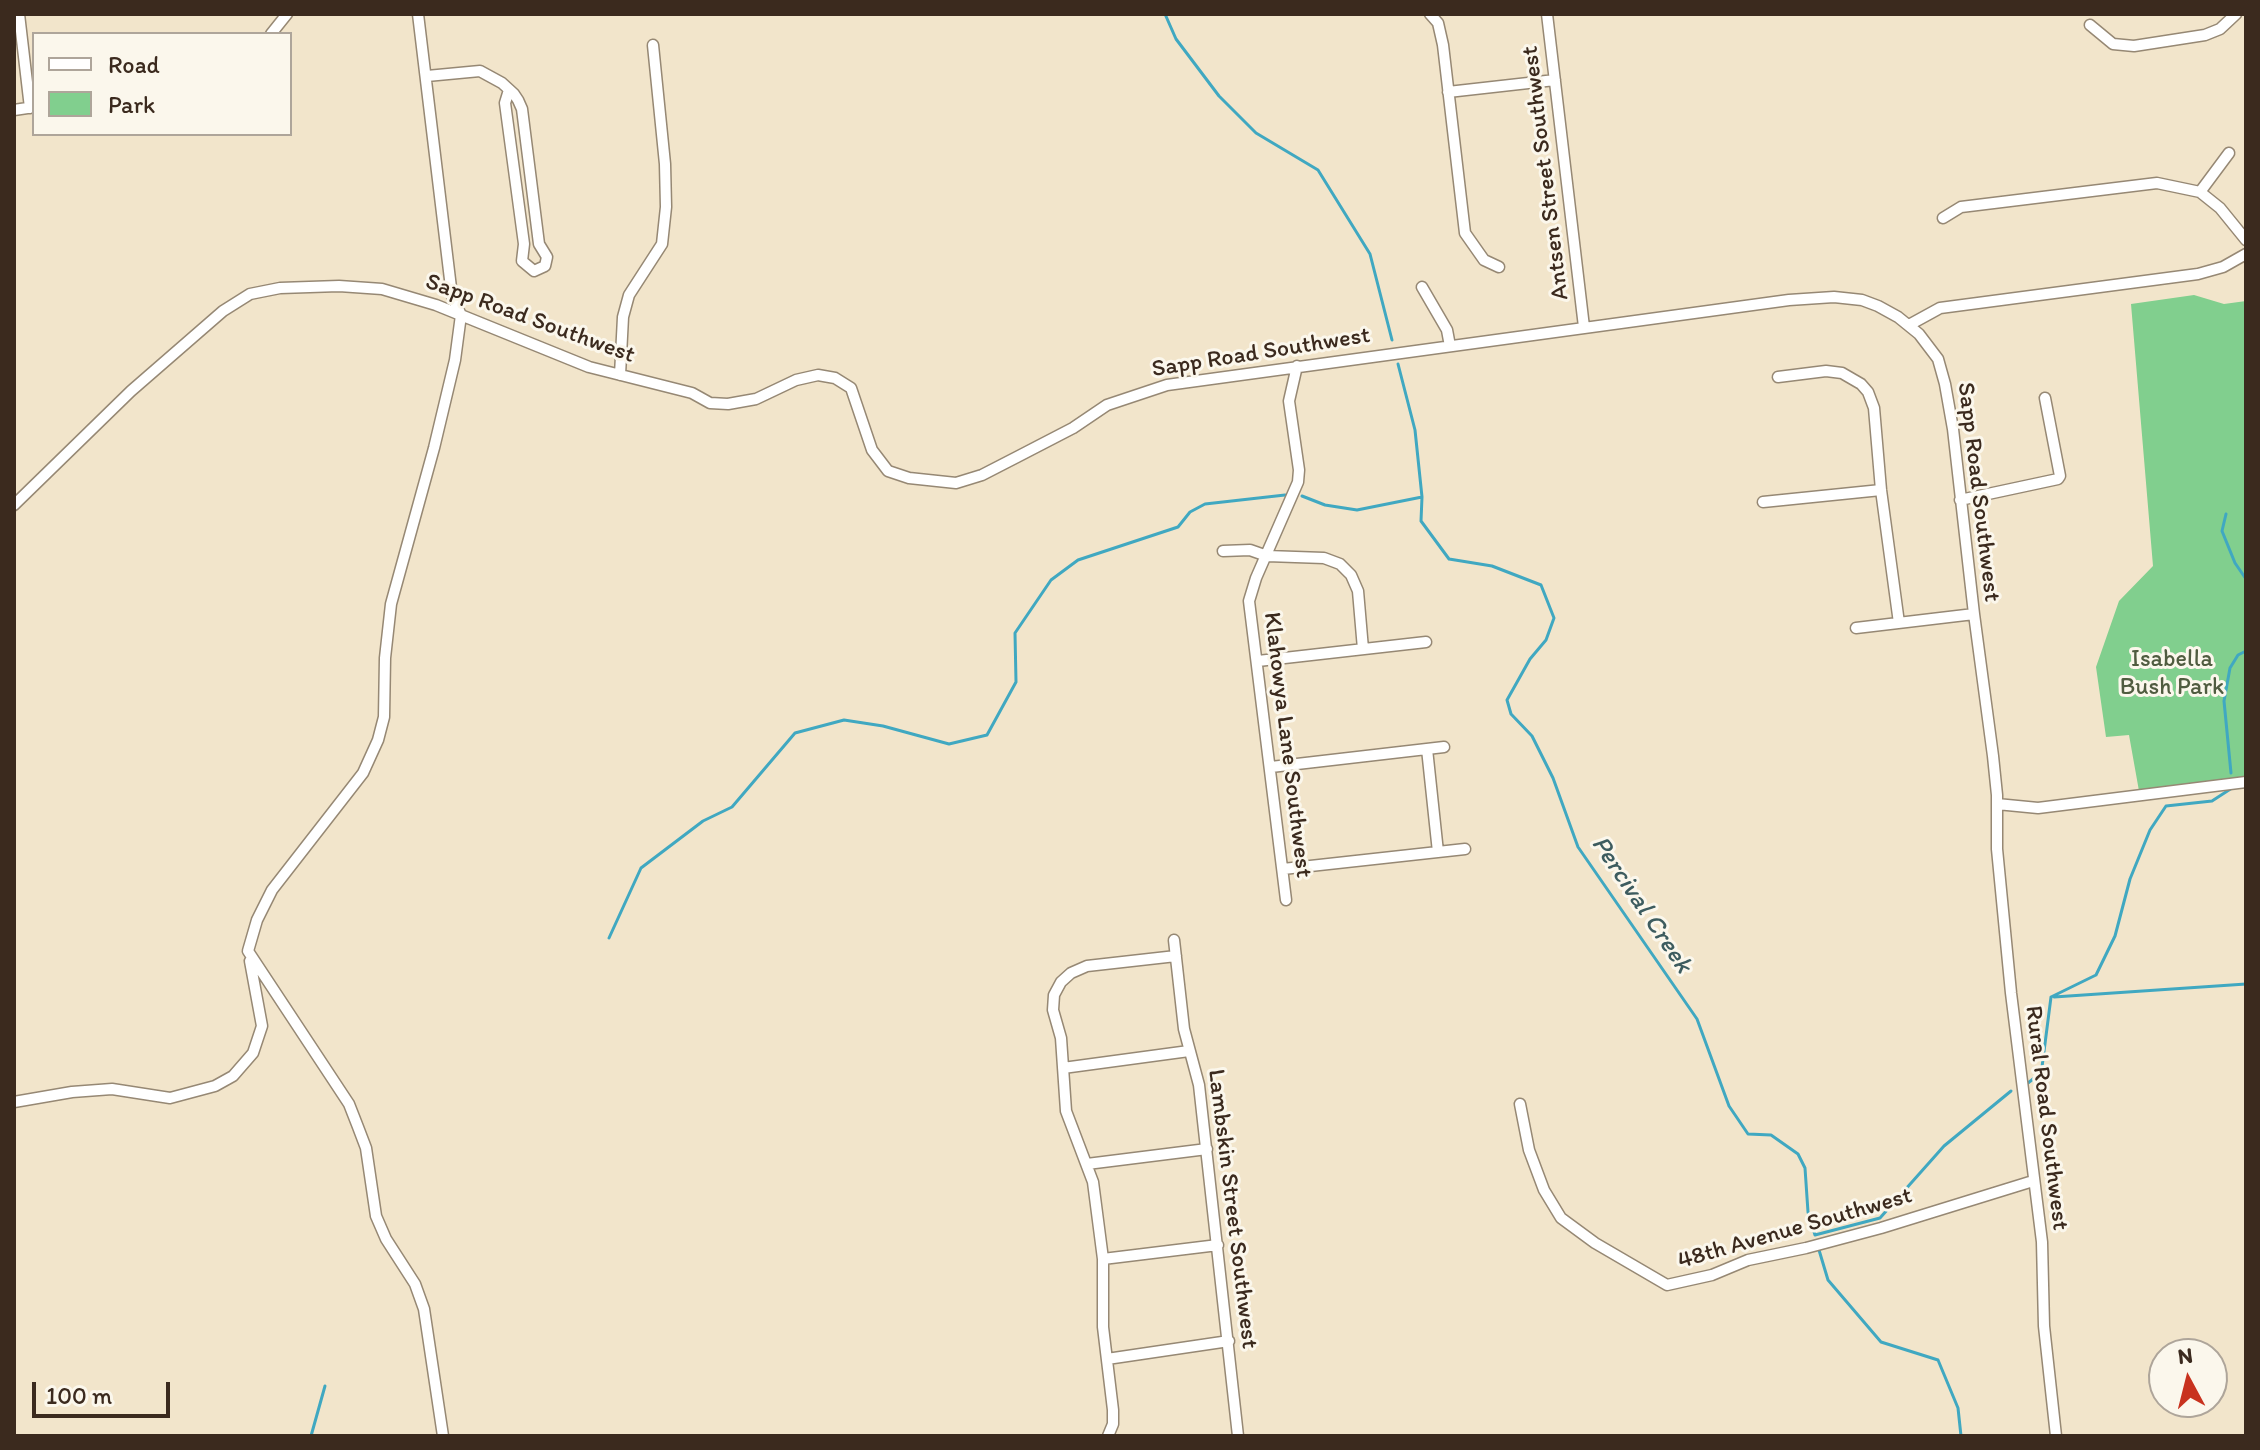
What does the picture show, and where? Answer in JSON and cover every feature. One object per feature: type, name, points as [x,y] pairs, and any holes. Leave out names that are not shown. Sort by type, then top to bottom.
[{"type":"street","points":[[14,110],[32,107],[19,14]]},
{"type":"street","points":[[273,32],[287,14]]},
{"type":"street","points":[[14,1102],[112,1089],[170,1098],[215,1086],[233,1076],[253,1053],[262,1026],[249,955],[257,920],[272,890],[363,773],[378,740],[384,717],[385,658],[391,604],[434,448],[455,360],[461,315],[452,296],[418,14]]},
{"type":"street","points":[[1430,14],[1438,23],[1443,45],[1465,233],[1484,260],[1499,267]]},
{"type":"street","name":"Antsen Street Southwest","points":[[1547,14],[1584,327]]},
{"type":"street","points":[[2090,25],[2113,44],[2134,46],[2205,35],[2220,29],[2236,14]]},
{"type":"street","points":[[620,375],[623,317],[629,295],[634,282],[662,244],[666,207],[665,164],[653,45]]},
{"type":"street","points":[[427,76],[480,71],[509,90],[522,109],[539,244],[547,257],[545,266],[534,271],[522,261],[524,244],[505,103],[509,90]]},
{"type":"street","points":[[1448,92],[1555,80]]},
{"type":"street","points":[[2200,192],[2229,153]]},
{"type":"street","points":[[1943,218],[1961,207],[2157,183],[2200,192],[2220,208],[2246,240]]},
{"type":"street","points":[[1909,325],[1940,308],[2198,274],[2223,267],[2246,254]]},
{"type":"street","name":"Sapp Road Southwest","points":[[14,505],[223,311],[250,294],[280,288],[324,286],[382,289],[461,315],[589,367],[692,393],[710,403],[728,404],[756,399],[796,380],[818,375],[835,378],[851,388],[872,450],[888,471],[909,478],[956,483],[982,475],[1073,428],[1107,405],[1167,385],[1742,305],[1834,297],[1862,300],[1909,325],[1938,359],[1945,384],[1997,804]]},
{"type":"street","points":[[1422,287],[1447,330],[1450,346]]},
{"type":"street","name":"Klahowya Lane Southwest","points":[[1286,900],[1249,601],[1299,475],[1289,401],[1297,366]]},
{"type":"street","points":[[1778,377],[1832,372],[1847,375],[1868,392],[1874,408],[1881,490],[1899,623]]},
{"type":"street","points":[[1960,500],[2058,479],[2060,476],[2045,398]]},
{"type":"street","points":[[1763,502],[1881,490]]},
{"type":"street","points":[[1223,551],[1250,550],[1287,559],[1324,558],[1340,564],[1351,575],[1358,591],[1363,649]]},
{"type":"street","points":[[1856,628],[1974,614]]},
{"type":"street","points":[[1258,661],[1426,642]]},
{"type":"street","points":[[1271,767],[1444,747]]},
{"type":"street","points":[[1427,749],[1438,852]]},
{"type":"street","points":[[1997,804],[2038,808],[2246,782]]},
{"type":"street","name":"Rural Road Southwest","points":[[1997,804],[1996,839],[2004,928],[2042,1242],[2044,1326],[2056,1436]]},
{"type":"street","points":[[1283,869],[1465,849]]},
{"type":"street","name":"Lambskin Street Southwest","points":[[1174,940],[1189,1051],[1199,1085],[1238,1436]]},
{"type":"street","points":[[249,955],[354,1115],[366,1148],[376,1216],[386,1239],[415,1284],[424,1309],[443,1436]]},
{"type":"street","points":[[1108,1436],[1113,1424],[1113,1410],[1103,1327],[1103,1259],[1093,1182],[1066,1111],[1061,1038],[1053,1010],[1054,995],[1061,982],[1071,973],[1087,966],[1176,956]]},
{"type":"street","points":[[1063,1068],[1189,1051]]},
{"type":"street","name":"48th Avenue Southwest","points":[[1520,1104],[1529,1150],[1544,1190],[1561,1218],[1595,1243],[1667,1285],[1712,1275],[1748,1260],[1881,1228],[2033,1181]]},
{"type":"street","points":[[1087,1164],[1207,1149]]},
{"type":"street","points":[[1103,1259],[1218,1245]]},
{"type":"street","points":[[1107,1359],[1229,1341]]},
{"type":"green space","name":"Isabella Bush Park","points":[[2194,295],[2224,304],[2246,301],[2246,779],[2139,791],[2129,735],[2106,737],[2096,667],[2119,601],[2153,566],[2131,304]]},
{"type":"waterway","name":"Percival Creek","points":[[1165,14],[1176,39],[1219,96],[1256,133],[1318,170],[1370,254],[1392,340]]},
{"type":"waterway","name":"Percival Creek","points":[[1398,364],[1415,430],[1422,497],[1421,521],[1449,559],[1492,566],[1541,585],[1554,618],[1546,640],[1530,659],[1507,700],[1511,714],[1532,736],[1553,778],[1578,847],[1697,1019],[1729,1106],[1748,1134],[1771,1135],[1798,1154],[1805,1168],[1808,1212],[1815,1235],[1880,1218],[1944,1146],[2011,1091]]},
{"type":"waterway","points":[[609,938],[641,868],[703,821],[732,807],[795,733],[844,720],[883,726],[949,744],[987,735],[1016,682],[1015,633],[1051,580],[1078,560],[1178,527],[1190,512],[1205,504],[1285,495]]},
{"type":"waterway","points":[[1302,496],[1325,505],[1357,510],[1422,497]]},
{"type":"waterway","points":[[2226,514],[2222,531],[2235,563],[2246,579]]},
{"type":"waterway","points":[[2231,773],[2224,701],[2230,668],[2238,655],[2246,651]]},
{"type":"waterway","points":[[2051,997],[2096,975],[2115,936],[2130,879],[2150,830],[2166,806],[2212,801],[2232,788]]},
{"type":"waterway","points":[[2054,997],[2246,984]]},
{"type":"waterway","points":[[2028,1083],[2042,1067],[2051,997]]},
{"type":"waterway","name":"Percival Creek","points":[[1819,1250],[1828,1280],[1881,1342],[1938,1360],[1958,1408],[1961,1436]]},
{"type":"waterway","points":[[311,1436],[325,1386]]}]
